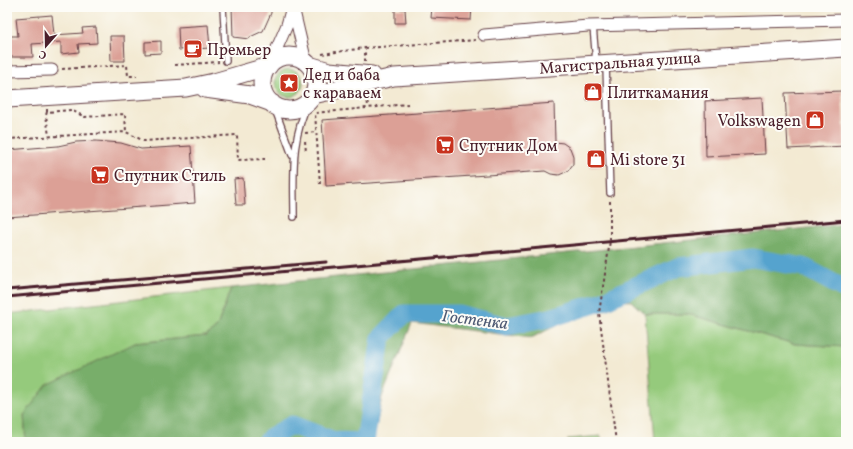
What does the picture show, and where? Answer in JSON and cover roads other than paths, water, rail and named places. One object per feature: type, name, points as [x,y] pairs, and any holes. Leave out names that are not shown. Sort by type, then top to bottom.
[{"type":"main road","name":"Магистральная улица","points":[[7,99],[186,88],[214,82],[270,65],[275,60],[288,56],[312,60],[329,71],[366,78],[846,48]]},
{"type":"main road","points":[[312,60],[316,80],[312,97]]},
{"type":"main road","points":[[270,65],[264,76],[263,87],[267,97],[272,103]]},
{"type":"main road","name":"Магистральная улица","points":[[186,88],[239,93],[264,98],[280,108],[291,109],[302,106],[312,97],[366,78]]},
{"type":"street","points":[[270,65],[292,7]]},
{"type":"street","points":[[292,7],[312,60]]},
{"type":"street","points":[[484,36],[593,26],[846,20]]},
{"type":"street","points":[[7,71],[52,70]]},
{"type":"lane","points":[[223,7],[226,61]]},
{"type":"lane","points":[[593,26],[601,63],[610,194]]},
{"type":"lane","points":[[294,217],[293,157],[298,127],[312,97]]},
{"type":"lane","points":[[272,103],[293,157]]},
{"type":"waterway","name":"Гостенка","points":[[267,442],[271,437],[292,425],[334,441],[365,442],[381,338],[404,314],[458,314],[507,326],[550,318],[601,302],[678,267],[753,258],[804,267],[846,290]]},
{"type":"railway","points":[[7,297],[846,220]]},
{"type":"railway","points":[[7,290],[326,262]]},
{"type":"place","name":"Премьер","points":[[193,49]]},
{"type":"place","name":"Дед и баба с караваем","points":[[289,83]]},
{"type":"place","name":"Плиткамания","points":[[593,92]]},
{"type":"place","name":"Volkswagen","points":[[815,120]]},
{"type":"place","name":"Спутник Дом","points":[[445,145]]},
{"type":"place","name":"Mi store 31","points":[[596,159]]},
{"type":"place","name":"Спутник Стиль","points":[[100,175]]}]
